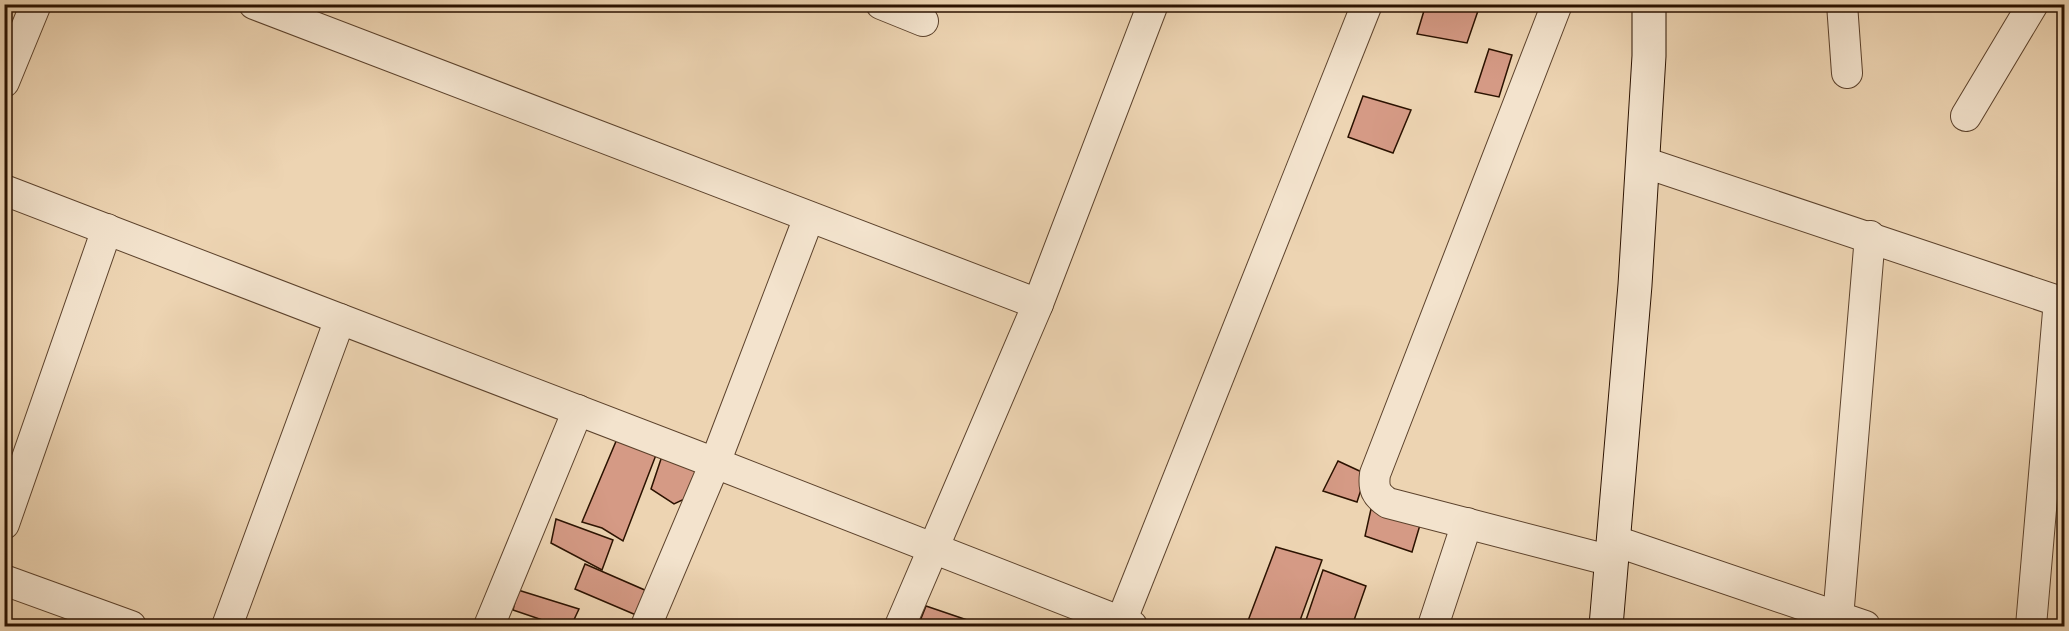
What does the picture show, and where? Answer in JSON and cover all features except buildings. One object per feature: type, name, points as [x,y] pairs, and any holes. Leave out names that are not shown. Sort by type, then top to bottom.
[{"type":"street","points":[[4,82],[36,4]]},
{"type":"street","points":[[254,4],[1038,304]]},
{"type":"street","points":[[881,4],[923,21]]},
{"type":"street","points":[[900,627],[1038,304],[1153,4]]},
{"type":"street","points":[[4,190],[578,410],[932,549],[1071,616],[1127,624],[1367,4]]},
{"type":"street","points":[[1557,4],[1375,474],[1373,485],[1377,496],[1388,503],[1467,523],[1613,551],[1851,622],[1870,236]]},
{"type":"street","points":[[1606,627],[1643,162],[1649,56],[1649,4]]},
{"type":"street","points":[[1842,4],[1847,73]]},
{"type":"street","points":[[1966,116],[2033,4]]},
{"type":"street","points":[[1643,162],[2062,302],[2054,477],[2031,627]]},
{"type":"street","points":[[646,627],[715,463],[809,217]]},
{"type":"street","points":[[4,524],[106,229]]},
{"type":"street","points":[[227,627],[340,319]]},
{"type":"street","points":[[489,627],[578,410]]},
{"type":"street","points":[[1433,627],[1467,523]]},
{"type":"street","points":[[4,580],[131,627]]}]
